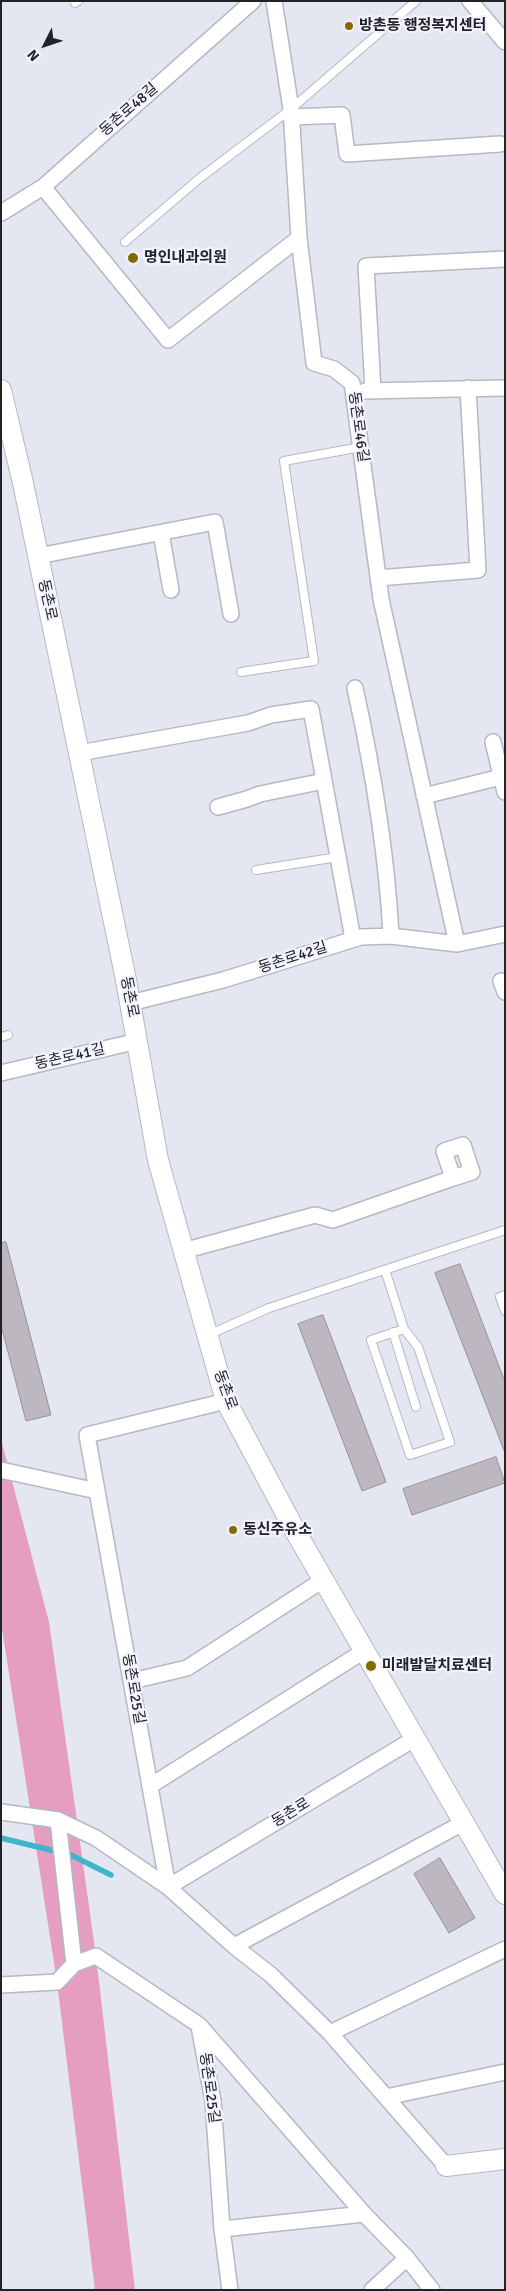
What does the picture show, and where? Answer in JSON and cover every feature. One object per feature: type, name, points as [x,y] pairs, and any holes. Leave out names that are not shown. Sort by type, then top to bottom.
[{"type":"main road","name":"동촌로","points":[[1,390],[38,556],[138,1041],[158,1160],[226,1401],[323,1580],[505,1894]]},
{"type":"main road","points":[[446,2166],[505,2159]]},
{"type":"street","name":"동촌로48길","points":[[1,214],[43,187],[253,1]]},
{"type":"street","points":[[43,187],[168,340],[299,238],[292,113],[274,1]]},
{"type":"street","points":[[470,1],[505,42]]},
{"type":"street","points":[[292,113],[342,115],[347,154],[500,144]]},
{"type":"street","name":"동촌로46길","points":[[299,238],[314,363],[334,369],[352,383],[354,391],[378,578],[388,639],[424,796]]},
{"type":"street","points":[[374,390],[366,266],[505,259]]},
{"type":"street","points":[[378,578],[478,570],[468,388]]},
{"type":"street","points":[[354,391],[505,388]]},
{"type":"street","points":[[38,556],[215,522],[231,614]]},
{"type":"street","points":[[161,533],[171,590]]},
{"type":"street","points":[[355,688],[376,801],[389,894],[391,936]]},
{"type":"street","points":[[79,753],[248,723],[271,716],[311,709],[353,939]]},
{"type":"street","points":[[493,742],[505,792]]},
{"type":"street","points":[[457,944],[424,796],[501,776]]},
{"type":"street","points":[[218,807],[260,794],[324,781]]},
{"type":"street","name":"동촌로42길","points":[[130,1003],[223,980],[361,937],[391,936],[457,944],[505,934]]},
{"type":"street","name":"동촌로41길","points":[[1,1073],[138,1041]]},
{"type":"street","points":[[183,1251],[315,1215],[333,1220],[453,1178]]},
{"type":"street","name":"동촌로25길","points":[[168,1887],[87,1435],[226,1401]]},
{"type":"street","points":[[1,1470],[97,1491]]},
{"type":"street","points":[[132,1681],[187,1668],[323,1580]]},
{"type":"street","points":[[150,1786],[364,1650]]},
{"type":"street","name":"동촌로","points":[[168,1887],[414,1739]]},
{"type":"street","points":[[1,1812],[58,1820],[96,1838],[168,1887],[234,1946],[270,1975],[330,2034],[446,2166]]},
{"type":"street","points":[[1,1985],[57,1982],[74,1958],[58,1820]]},
{"type":"street","points":[[234,1946],[463,1823]]},
{"type":"street","points":[[330,2034],[505,1950]]},
{"type":"street","points":[[74,1958],[96,1956],[199,2025]]},
{"type":"street","name":"동촌로25길","points":[[199,2025],[291,2128],[364,2214],[407,2258],[432,2290]]},
{"type":"street","name":"동촌로25길","points":[[199,2025],[213,2101],[222,2229],[230,2290]]},
{"type":"street","points":[[386,2097],[505,2072]]},
{"type":"street","points":[[222,2229],[364,2214]]},
{"type":"street","points":[[372,2290],[407,2258]]},
{"type":"lane","points":[[125,242],[200,178],[292,113],[416,1]]},
{"type":"lane","points":[[240,672],[314,661],[284,461],[361,447]]},
{"type":"lane","points":[[256,870],[338,857]]},
{"type":"lane","points":[[206,1335],[269,1308],[505,1230]]},
{"type":"lane","points":[[384,1270],[404,1329],[418,1347],[450,1442],[410,1456],[371,1340],[404,1329]]},
{"type":"lane","points":[[505,1295],[500,1297],[505,1311]]},
{"type":"lane","points":[[393,1332],[416,1407]]},
{"type":"shaded area","points":[[1,1439],[49,1622],[96,1956],[135,2290],[95,2290],[57,1982],[1,1622]]},
{"type":"building","points":[[6,1242],[51,1415],[26,1421],[1,1325],[1,1243]]},
{"type":"building","points":[[460,1264],[505,1382],[505,1453],[435,1273]]},
{"type":"building","points":[[323,1315],[386,1482],[362,1491],[298,1324]]},
{"type":"building","points":[[496,1457],[505,1483],[412,1515],[403,1489]]},
{"type":"building","points":[[440,1858],[475,1918],[449,1933],[414,1874]]},
{"type":"waterway","points":[[1,1838],[71,1855],[111,1875]]},
{"type":"place","name":"방촌동 행정복지센터","points":[[349,26]]},
{"type":"place","name":"명인내과의원","points":[[133,258]]},
{"type":"place","name":"동신주유소","points":[[233,1530]]},
{"type":"place","name":"미래발달치료센터","points":[[371,1666]]}]
